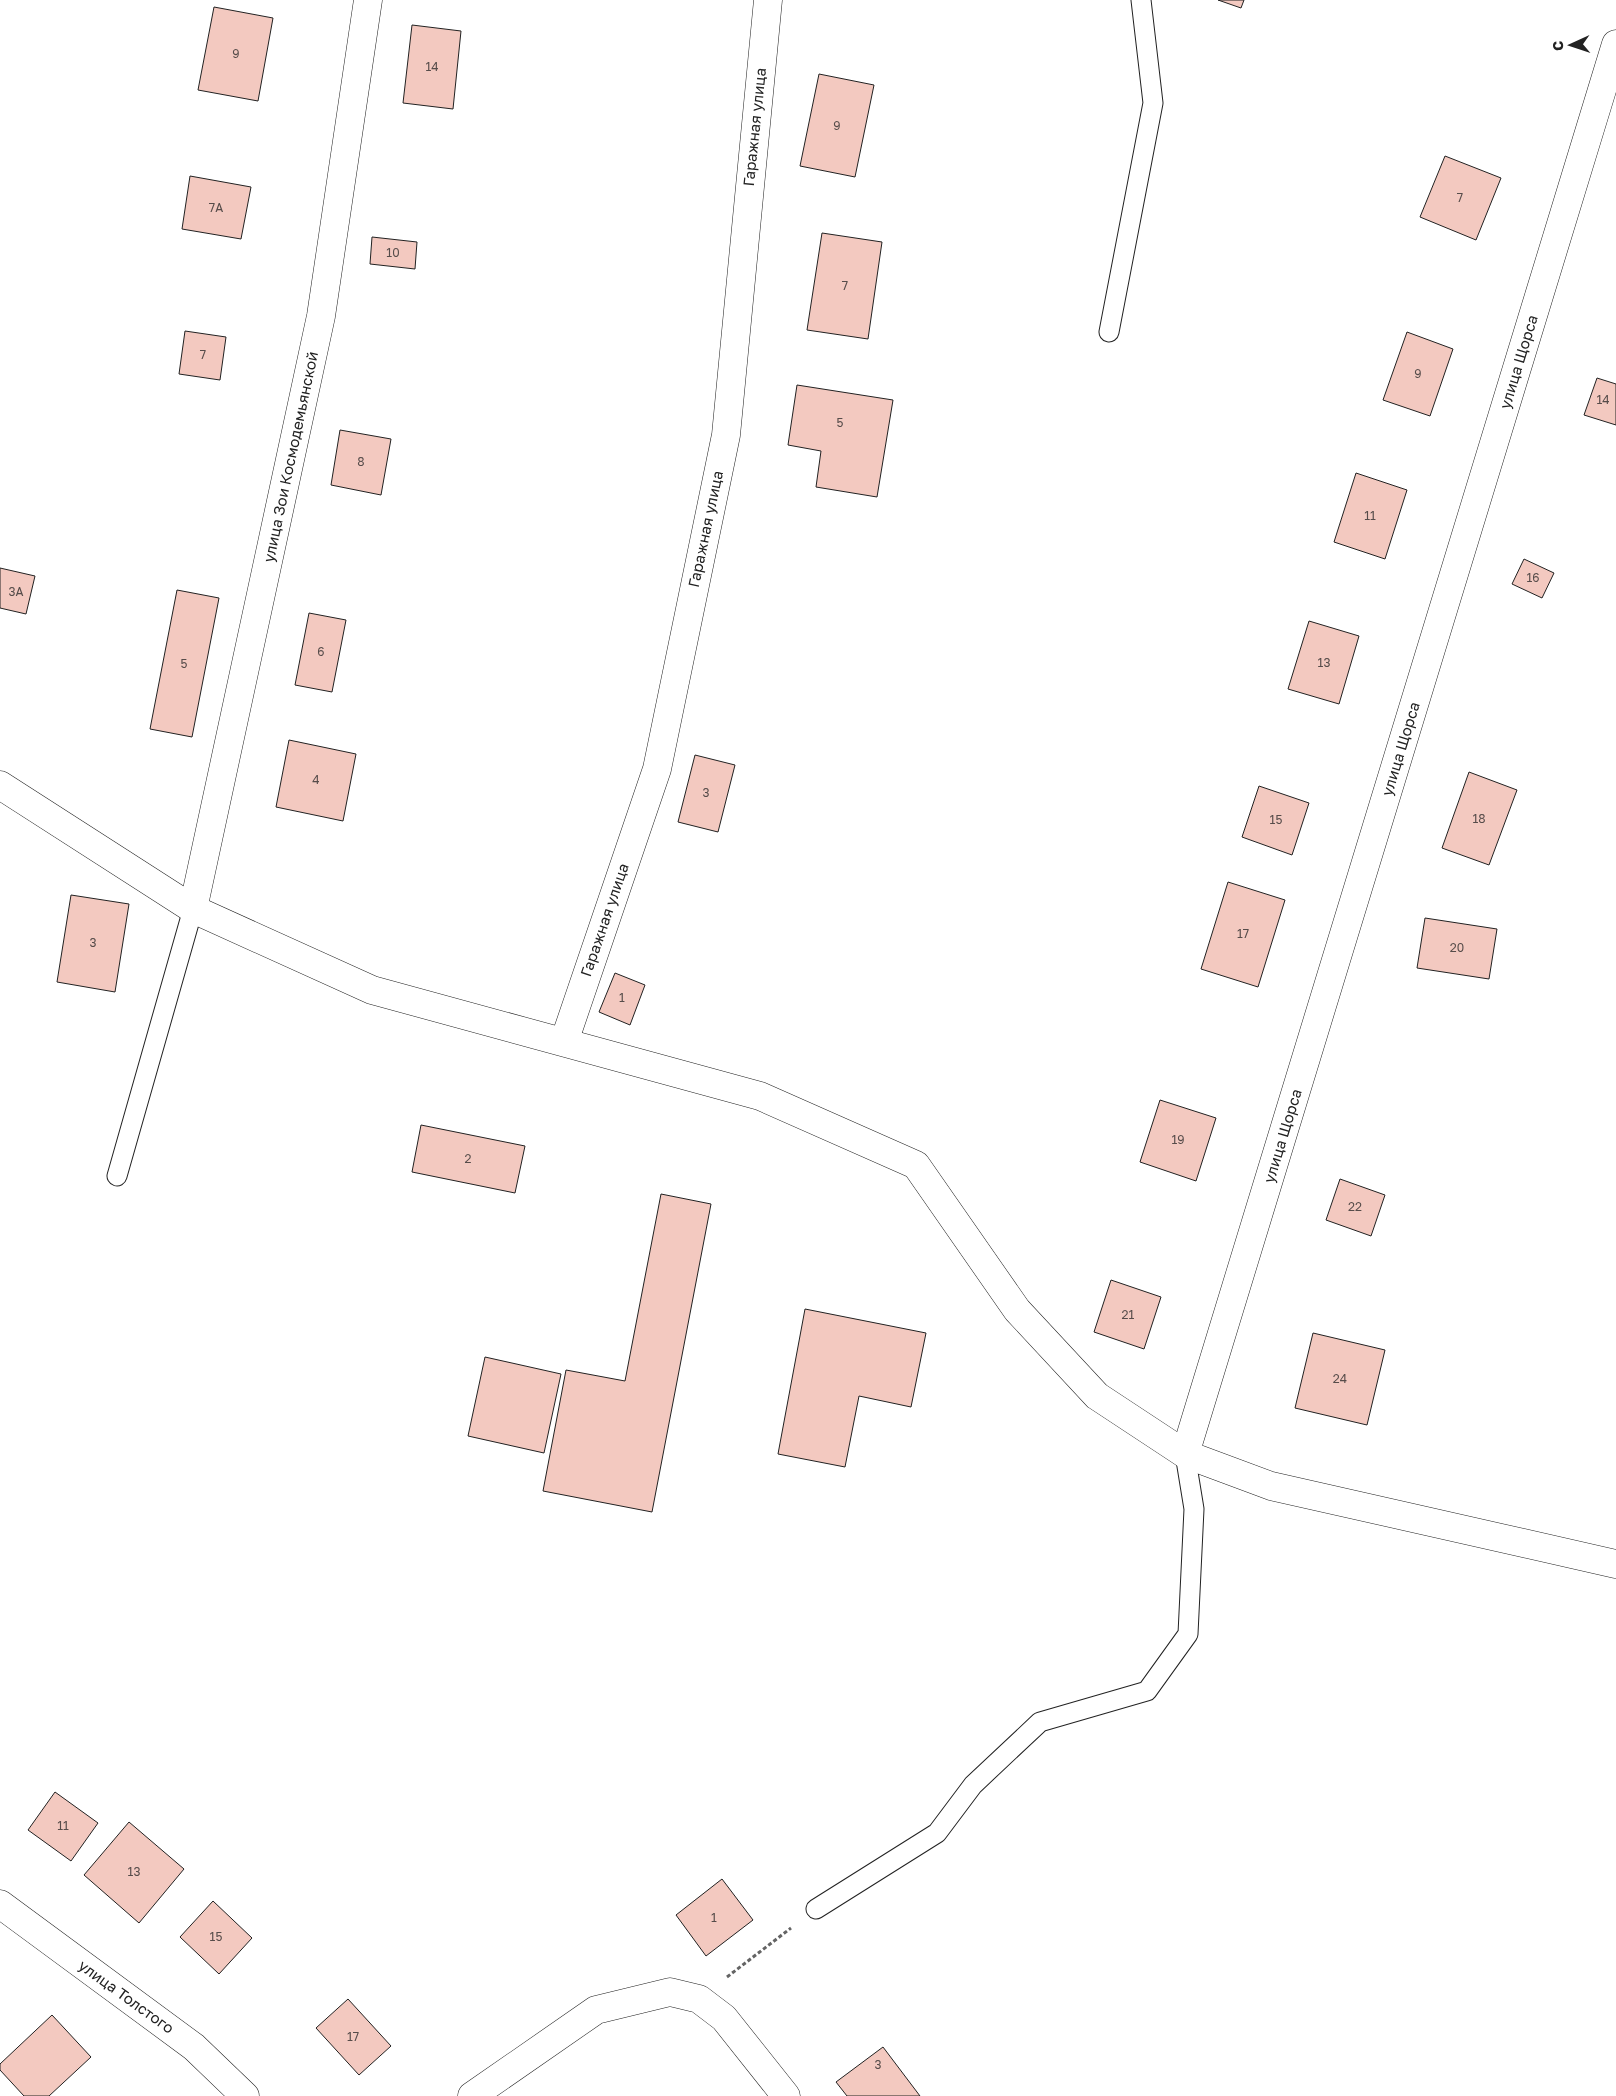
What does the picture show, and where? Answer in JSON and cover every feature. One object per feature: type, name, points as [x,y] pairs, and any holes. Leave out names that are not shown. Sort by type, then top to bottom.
[{"type":"street","name":"улица Зои Космодемьянской","points":[[193,909],[321,316],[368,0]]},
{"type":"street","name":"Гаражная улица","points":[[564,1042],[657,769],[726,435],[768,0]]},
{"type":"street","name":"улица Щорса","points":[[1185,1454],[1616,44]]},
{"type":"street","points":[[0,785],[193,909],[372,990],[760,1096],[916,1165],[1024,1317],[1097,1396],[1185,1454],[1271,1486],[1616,1564]]},
{"type":"street","name":"улица Толстого","points":[[0,1904],[194,2047],[245,2096]]},
{"type":"street","points":[[472,2096],[596,2010],[670,1992],[699,1999],[724,2018],[786,2096]]},
{"type":"lane","points":[[1109,332],[1153,103],[1141,0]]},
{"type":"lane","points":[[117,1176],[193,909]]},
{"type":"lane","points":[[816,1909],[936,1833],[973,1785],[1040,1722],[1147,1691],[1188,1634],[1194,1509],[1185,1454]]},
{"type":"path","points":[[699,1999],[816,1909]]},
{"type":"building","points":[[1218,0],[1244,0],[1241,8]]},
{"type":"building","points":[[214,7],[273,18],[258,101],[198,90]]},
{"type":"building","points":[[412,25],[461,31],[453,109],[403,103]]},
{"type":"building","points":[[819,74],[874,85],[855,177],[800,166]]},
{"type":"building","points":[[1445,156],[1501,178],[1476,240],[1420,217]]},
{"type":"building","points":[[190,176],[251,187],[241,239],[182,229]]},
{"type":"building","points":[[822,233],[882,242],[868,339],[807,330]]},
{"type":"building","points":[[372,237],[417,242],[415,269],[370,264]]},
{"type":"building","points":[[185,331],[226,337],[220,380],[179,374]]},
{"type":"building","points":[[1407,332],[1453,349],[1430,416],[1383,400]]},
{"type":"building","points":[[1597,378],[1616,384],[1616,425],[1584,415]]},
{"type":"building","points":[[797,385],[893,400],[877,497],[816,487],[821,451],[788,445]]},
{"type":"building","points":[[340,430],[391,439],[381,495],[331,485]]},
{"type":"building","points":[[1356,473],[1407,490],[1385,559],[1334,542]]},
{"type":"building","points":[[1524,559],[1554,573],[1542,598],[1512,584]]},
{"type":"building","points":[[0,568],[35,576],[26,614],[0,608]]},
{"type":"building","points":[[177,590],[219,598],[192,737],[150,729]]},
{"type":"building","points":[[309,613],[346,620],[332,692],[295,685]]},
{"type":"building","points":[[1309,621],[1359,636],[1339,704],[1288,689]]},
{"type":"building","points":[[289,740],[356,754],[343,821],[276,807]]},
{"type":"building","points":[[695,755],[735,765],[718,832],[678,822]]},
{"type":"building","points":[[1469,772],[1517,790],[1489,865],[1442,848]]},
{"type":"building","points":[[1259,786],[1309,803],[1292,855],[1242,837]]},
{"type":"building","points":[[1228,882],[1285,900],[1258,987],[1201,969]]},
{"type":"building","points":[[71,895],[129,904],[115,992],[57,982]]},
{"type":"building","points":[[1425,918],[1497,929],[1489,979],[1417,968]]},
{"type":"building","points":[[615,973],[645,985],[630,1025],[599,1012]]},
{"type":"building","points":[[1160,1100],[1216,1118],[1196,1181],[1140,1162]]},
{"type":"building","points":[[421,1125],[525,1146],[515,1193],[412,1172]]},
{"type":"building","points":[[1340,1179],[1385,1195],[1371,1236],[1326,1220]]},
{"type":"building","points":[[661,1194],[711,1204],[652,1512],[543,1491],[566,1370],[625,1381]]},
{"type":"building","points":[[1111,1280],[1161,1297],[1144,1349],[1094,1332]]},
{"type":"building","points":[[805,1309],[926,1333],[911,1407],[859,1396],[845,1467],[778,1454]]},
{"type":"building","points":[[1313,1333],[1385,1350],[1367,1425],[1295,1408]]},
{"type":"building","points":[[485,1357],[561,1374],[544,1453],[468,1436]]},
{"type":"building","points":[[55,1792],[98,1823],[71,1861],[28,1830]]},
{"type":"building","points":[[129,1822],[184,1869],[139,1923],[84,1875]]},
{"type":"building","points":[[722,1879],[753,1920],[706,1956],[676,1915]]},
{"type":"building","points":[[213,1901],[252,1938],[219,1974],[180,1937]]},
{"type":"building","points":[[348,1999],[391,2046],[359,2075],[316,2028]]},
{"type":"building","points":[[52,2015],[91,2057],[49,2096],[24,2096],[0,2070],[0,2064]]},
{"type":"building","points":[[883,2047],[920,2096],[847,2096],[836,2082]]}]
